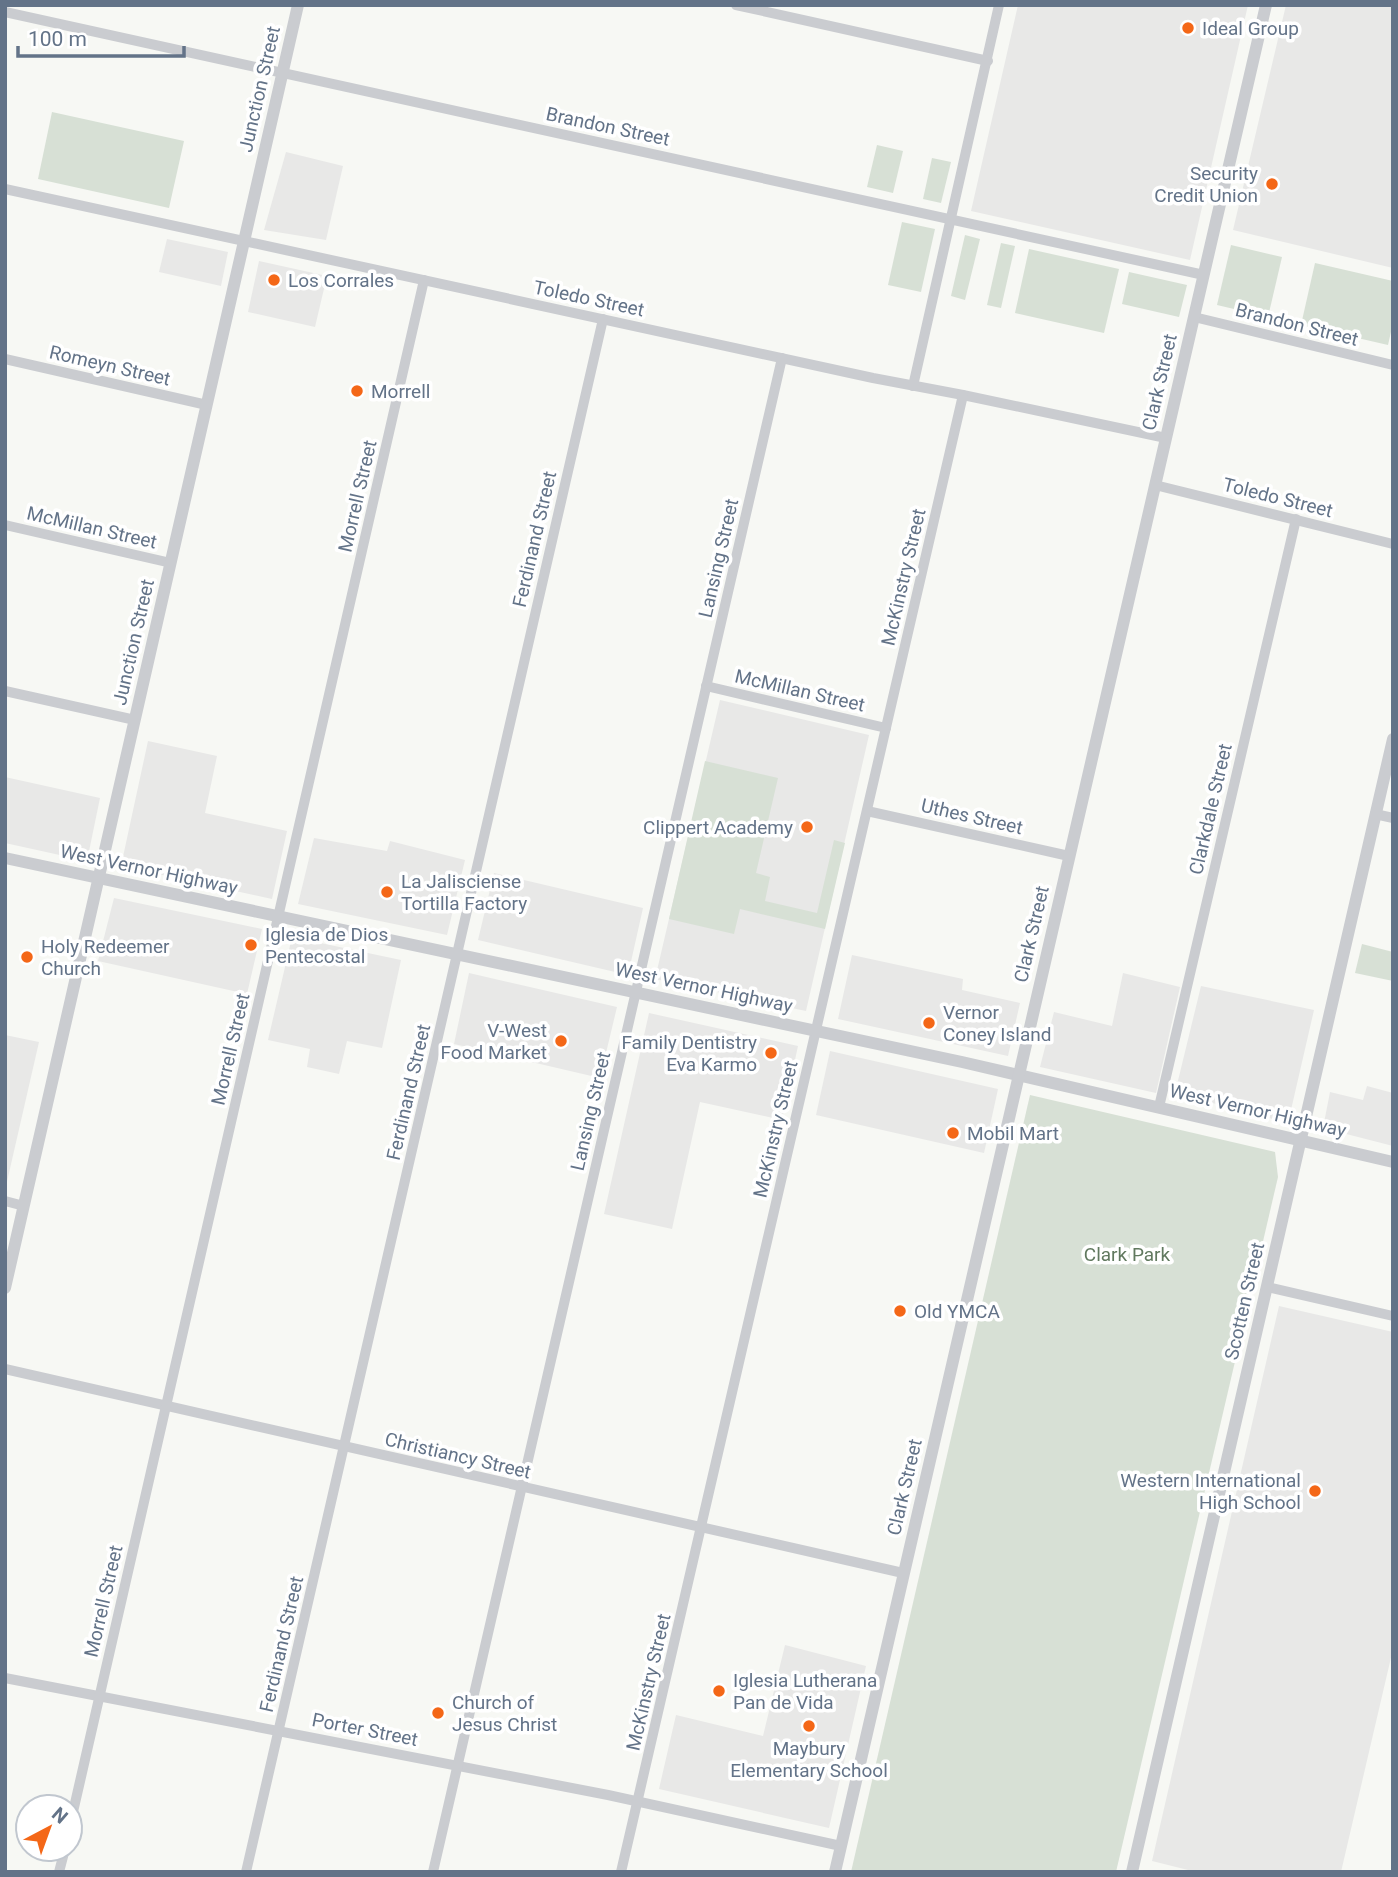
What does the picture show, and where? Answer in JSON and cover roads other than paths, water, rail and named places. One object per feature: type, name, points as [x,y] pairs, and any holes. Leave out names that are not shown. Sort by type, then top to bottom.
[{"type":"street","name":"Junction Street","points":[[5,1288],[298,5]]},
{"type":"street","points":[[736,5],[988,61]]},
{"type":"street","points":[[913,386],[999,5]]},
{"type":"street","name":"Clark Street","points":[[835,1872],[1266,5]]},
{"type":"street","name":"Brandon Street","points":[[5,12],[1203,275]]},
{"type":"street","name":"Toledo Street","points":[[5,189],[782,358],[1166,438]]},
{"type":"street","name":"Morrell Street","points":[[77,1793],[424,280]]},
{"type":"street","name":"Brandon Street","points":[[1194,317],[1393,365]]},
{"type":"street","name":"Ferdinand Street","points":[[246,1872],[603,319]]},
{"type":"street","name":"Lansing Street","points":[[433,1872],[782,358]]},
{"type":"street","name":"Romeyn Street","points":[[5,359],[207,405]]},
{"type":"street","name":"McKinstry Street","points":[[621,1872],[963,395]]},
{"type":"street","name":"Toledo Street","points":[[1155,485],[1393,544]]},
{"type":"street","name":"Clarkdale Street","points":[[1159,1107],[1296,519]]},
{"type":"street","name":"McMillan Street","points":[[5,525],[171,563]]},
{"type":"street","name":"McMillan Street","points":[[706,686],[886,728]]},
{"type":"street","points":[[5,691],[135,720]]},
{"type":"street","name":"Scotten Street","points":[[1132,1872],[1393,739]]},
{"type":"street","name":"Uthes Street","points":[[867,811],[1069,856]]},
{"type":"street","points":[[1376,814],[1393,818]]},
{"type":"street","name":"West Vernor Highway","points":[[5,858],[816,1030],[1393,1162]]},
{"type":"street","points":[[5,1201],[24,1206]]},
{"type":"street","points":[[1267,1287],[1393,1316]]},
{"type":"street","name":"Christiancy Street","points":[[5,1369],[903,1573]]},
{"type":"street","name":"Porter Street","points":[[5,1678],[638,1801],[841,1846]]},
{"type":"place","name":"Ideal Group","points":[[1188,28]]},
{"type":"place","name":"Security Credit Union","points":[[1272,184]]},
{"type":"place","name":"Los Corrales","points":[[274,280]]},
{"type":"place","name":"Morrell","points":[[357,391]]},
{"type":"place","name":"Clippert Academy","points":[[807,827]]},
{"type":"place","name":"La Jalisciense Tortilla Factory","points":[[387,892]]},
{"type":"place","name":"Iglesia de Dios Pentecostal","points":[[251,945]]},
{"type":"place","name":"Holy Redeemer Church","points":[[27,957]]},
{"type":"place","name":"Vernor Coney Island","points":[[929,1023]]},
{"type":"place","name":"V-West Food Market","points":[[561,1041]]},
{"type":"place","name":"Family Dentistry Eva Karmo","points":[[771,1053]]},
{"type":"place","name":"Mobil Mart","points":[[953,1133]]},
{"type":"place","name":"Old YMCA","points":[[900,1311]]},
{"type":"place","name":"Western International High School","points":[[1315,1491]]},
{"type":"place","name":"Iglesia Lutherana Pan de Vida","points":[[719,1691]]},
{"type":"place","name":"Church of Jesus Christ","points":[[438,1713]]},
{"type":"place","name":"Maybury Elementary School","points":[[809,1726]]},
{"type":"park label","name":"Clark Park","points":[[1127,1254]]}]
